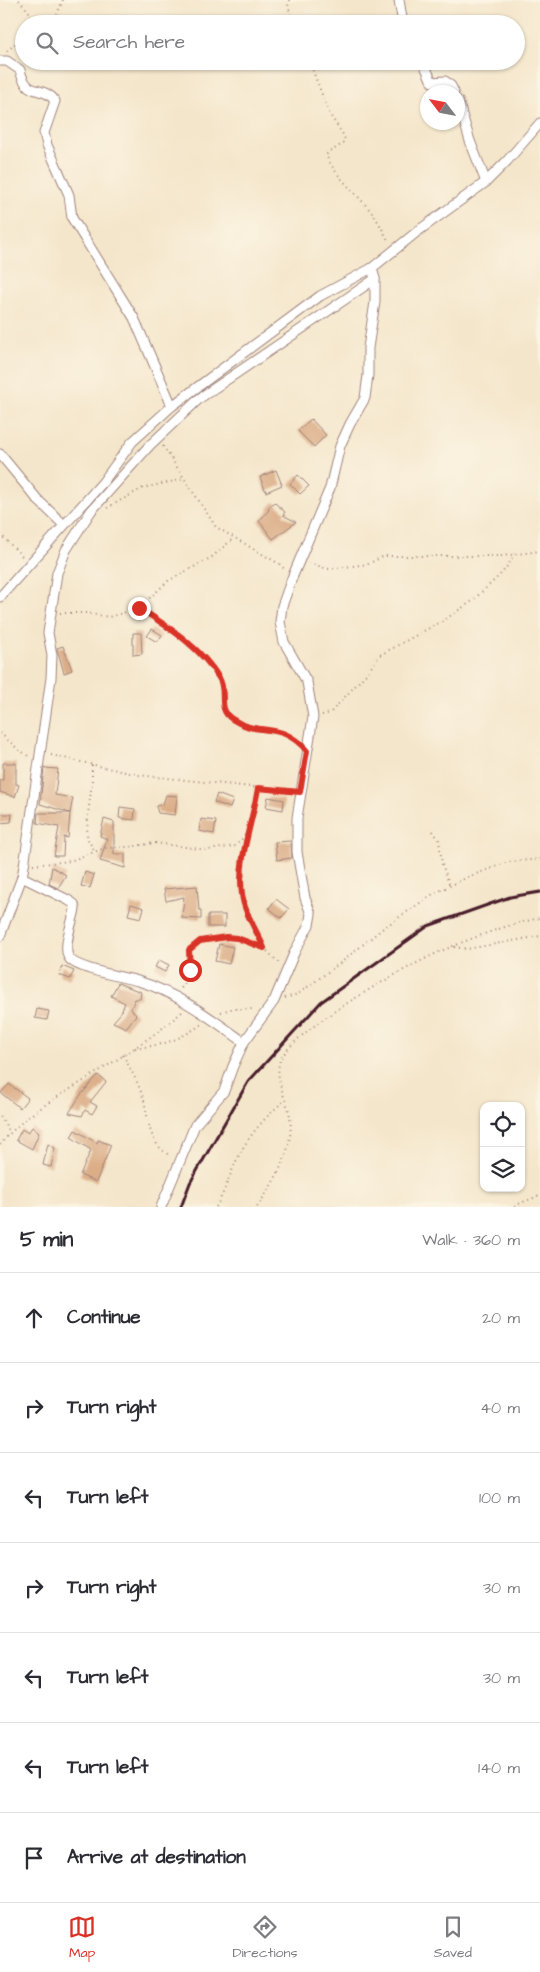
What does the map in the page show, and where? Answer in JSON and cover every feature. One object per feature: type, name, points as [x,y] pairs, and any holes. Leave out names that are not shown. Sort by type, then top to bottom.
[{"type":"street","points":[[399,0],[402,15]]},
{"type":"street","points":[[3,57],[15,67]]},
{"type":"street","points":[[20,70],[22,81],[26,86],[51,96],[55,101],[44,133],[47,145],[69,195],[72,218],[134,318],[172,406]]},
{"type":"street","points":[[426,70],[430,80],[436,83],[445,81],[450,85]]},
{"type":"street","points":[[0,597],[103,482],[132,442],[172,406],[320,296],[372,268],[486,182],[540,123]]},
{"type":"street","points":[[465,127],[486,182]]},
{"type":"street","points":[[161,1207],[195,1125],[224,1091],[244,1042],[274,1001],[309,924],[311,914],[305,898],[297,852],[300,792],[313,717],[307,682],[284,642],[280,622],[282,606],[299,559],[330,488],[340,446],[365,398],[368,375],[368,348],[375,302],[375,279],[372,268]]},
{"type":"street","points":[[0,936],[22,878],[51,678],[52,655],[48,633],[50,612],[57,573],[66,550],[95,507],[158,438],[200,398],[375,279]]},
{"type":"street","points":[[0,454],[38,500],[64,526]]},
{"type":"street","points":[[22,878],[74,904],[75,909],[67,947],[68,957],[74,962],[88,968],[139,981],[160,989],[210,1018],[244,1042]]},
{"type":"path","points":[[19,0],[30,15]]},
{"type":"path","points":[[57,15],[63,0]]},
{"type":"path","points":[[290,0],[288,6],[291,15]]},
{"type":"path","points":[[3,57],[15,45]]},
{"type":"path","points":[[313,70],[330,114],[346,140],[326,155],[350,189],[373,214],[394,250]]},
{"type":"path","points":[[158,438],[216,527],[281,565],[292,578]]},
{"type":"path","points":[[95,507],[111,508],[143,488],[184,479]]},
{"type":"path","points":[[0,534],[30,563]]},
{"type":"path","points":[[50,612],[109,616],[139,608],[168,581],[212,557],[234,538]]},
{"type":"path","points":[[299,559],[328,569],[368,564],[384,556],[514,554],[540,551]]},
{"type":"path","points":[[313,717],[330,713],[367,674],[380,655],[444,620],[471,602],[500,575],[514,554]]},
{"type":"path","points":[[139,608],[165,625],[205,657],[223,685],[222,701],[224,712],[230,718],[243,725],[278,730],[290,735],[307,751]]},
{"type":"path","points":[[0,733],[19,750],[40,757],[92,764],[138,775],[300,792]]},
{"type":"path","points":[[92,764],[87,838],[94,850]]},
{"type":"path","points":[[24,866],[70,861],[94,850],[156,843],[208,850],[236,846],[246,834],[255,812],[258,788]]},
{"type":"path","points":[[433,831],[439,840],[442,864],[450,886]]},
{"type":"path","points":[[246,834],[242,894],[264,948]]},
{"type":"path","points":[[274,1001],[298,994],[382,929],[434,894],[508,862],[540,859]]},
{"type":"path","points":[[257,1207],[275,1179],[288,1144],[291,1127],[279,1078],[280,1062],[289,1049],[305,1033],[373,987],[438,953],[514,923],[540,918]]},
{"type":"path","points":[[454,947],[467,950],[540,936]]},
{"type":"path","points":[[177,990],[183,986],[190,970],[189,950],[200,941],[237,938],[264,948],[287,970]]},
{"type":"path","points":[[0,1145],[10,1132],[52,1099],[135,1048],[189,1005]]},
{"type":"path","points":[[135,1048],[170,1043],[181,1038],[210,1018],[232,1009],[256,1009]]},
{"type":"path","points":[[123,1056],[142,1095],[150,1132],[155,1142],[167,1154],[179,1161]]},
{"type":"path","points":[[216,1207],[224,1193],[238,1157],[250,1137],[262,1121],[285,1100]]},
{"type":"path","points":[[0,1116],[10,1132]]},
{"type":"path","points":[[515,1207],[519,1203],[533,1199],[540,1194]]},
{"type":"building","points":[[311,419],[326,435],[314,447],[298,431]]},
{"type":"building","points":[[276,470],[282,485],[266,492],[260,477]]},
{"type":"building","points":[[298,475],[309,486],[300,494],[290,484]]},
{"type":"building","points":[[274,502],[285,512],[283,515],[296,522],[273,539],[259,521]]},
{"type":"building","points":[[152,629],[162,635],[157,642],[147,636]]},
{"type":"building","points":[[133,633],[141,633],[142,654],[133,655]]},
{"type":"building","points":[[63,646],[72,670],[64,673],[57,648]]},
{"type":"building","points":[[3,763],[16,763],[16,784],[19,785],[15,797],[0,792],[0,780],[3,780]]},
{"type":"building","points":[[44,768],[58,769],[55,795],[73,798],[70,813],[40,804]]},
{"type":"building","points":[[217,794],[233,800],[230,808],[214,802]]},
{"type":"building","points":[[166,795],[177,796],[175,815],[158,813],[156,806],[163,804]]},
{"type":"building","points":[[268,797],[284,800],[283,810],[266,807]]},
{"type":"building","points":[[120,807],[135,809],[134,820],[119,818]]},
{"type":"building","points":[[38,813],[70,813],[68,838],[64,837],[63,856],[54,856],[59,827],[37,823]]},
{"type":"building","points":[[0,814],[12,814],[11,822],[0,823]]},
{"type":"building","points":[[104,819],[114,822],[114,854],[125,854],[125,868],[100,861],[107,839],[100,836]]},
{"type":"building","points":[[201,819],[216,821],[214,834],[199,831]]},
{"type":"building","points":[[291,841],[292,858],[277,860],[275,842]]},
{"type":"building","points":[[52,867],[66,875],[58,888],[49,884]]},
{"type":"building","points":[[85,872],[94,875],[90,888],[81,886]]},
{"type":"building","points":[[197,886],[201,919],[182,918],[184,897],[166,901],[164,889]]},
{"type":"building","points":[[276,899],[289,909],[281,918],[269,908]]},
{"type":"building","points":[[131,904],[144,908],[141,918],[128,915]]},
{"type":"building","points":[[208,915],[225,915],[225,927],[208,927]]},
{"type":"building","points":[[219,944],[233,947],[229,964],[215,961]]},
{"type":"building","points":[[159,960],[169,965],[165,972],[155,967]]},
{"type":"building","points":[[62,966],[74,971],[70,979],[59,975]]},
{"type":"building","points":[[118,983],[141,992],[140,999],[135,999],[131,1009],[136,1015],[126,1028],[113,1022],[120,1014],[125,1003],[111,996]]},
{"type":"building","points":[[37,1009],[49,1011],[47,1020],[35,1018]]},
{"type":"building","points":[[98,1075],[106,1082],[90,1102],[97,1106],[92,1114],[85,1110],[82,1116],[69,1113],[80,1096]]},
{"type":"building","points":[[9,1084],[28,1098],[20,1108],[1,1093]]},
{"type":"building","points":[[32,1127],[39,1133],[32,1149],[16,1140],[22,1129],[28,1133]]},
{"type":"building","points":[[75,1130],[97,1143],[98,1140],[111,1145],[96,1182],[80,1175],[91,1150],[71,1137]]},
{"type":"building","points":[[48,1144],[55,1148],[51,1167],[43,1165]]},
{"type":"railway","points":[[181,1207],[190,1183],[248,1082],[321,1002],[428,926],[510,897],[540,892]]},
{"type":"route","points":[[139,608],[165,625],[205,657],[223,685],[222,701],[224,712],[230,718],[243,725],[278,730],[290,735],[300,742],[307,751],[300,792],[258,788],[255,812],[246,834],[242,894],[248,913],[264,948],[237,938],[226,937],[200,941],[189,950],[190,970]]}]
